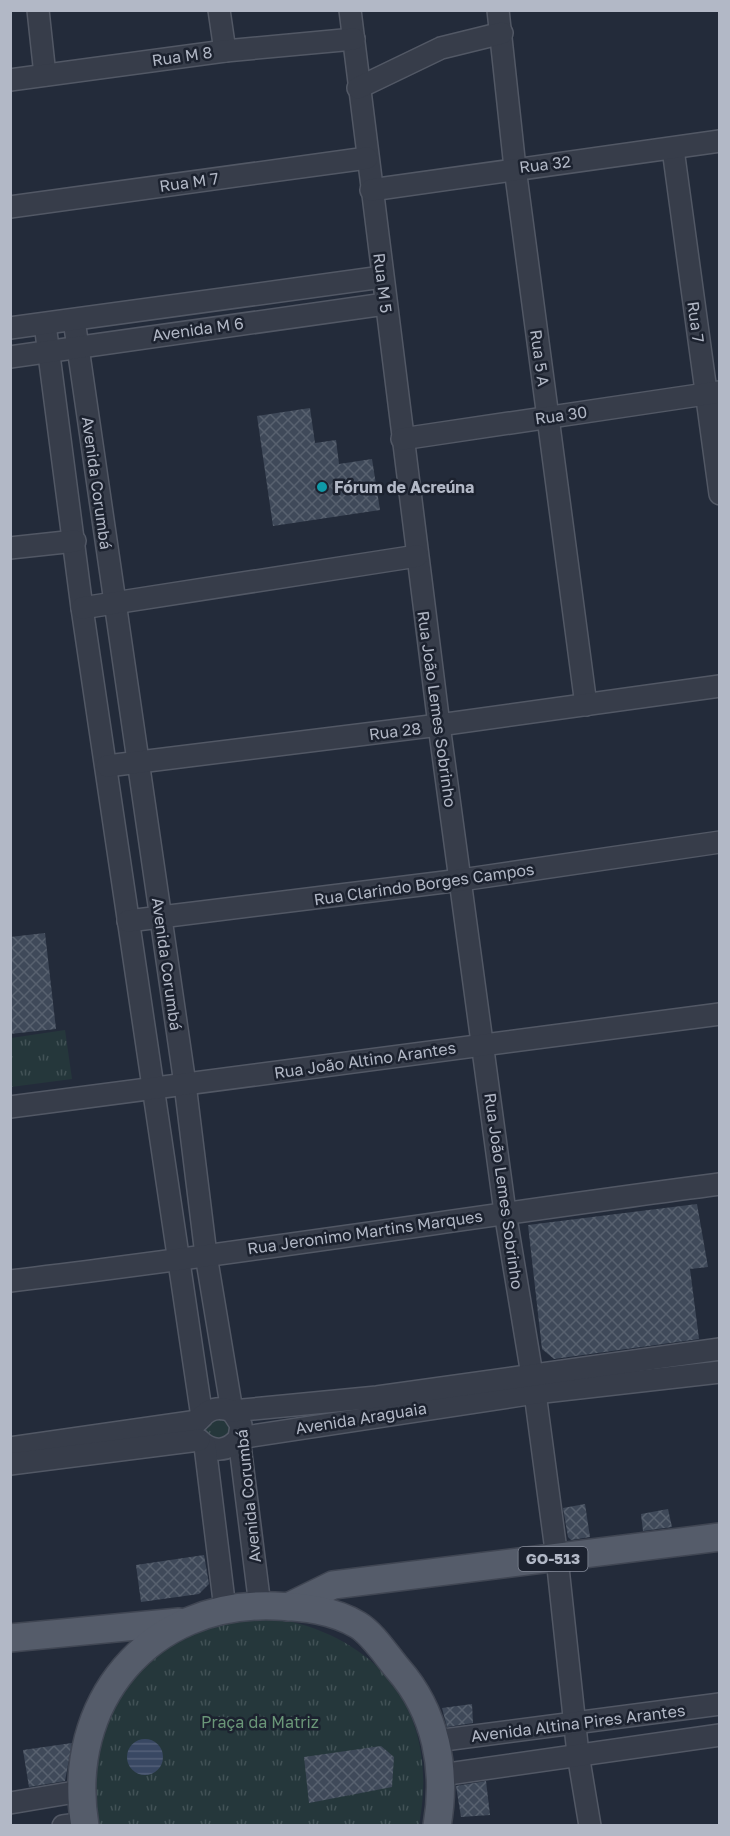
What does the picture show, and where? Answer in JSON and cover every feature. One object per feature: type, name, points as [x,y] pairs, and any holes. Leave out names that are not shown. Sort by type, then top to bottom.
[{"type":"main road","name":"GO-513","points":[[288,1606],[333,1585],[720,1537]]},
{"type":"main road","name":"GO-513","points":[[359,1626],[346,1607],[348,1599],[357,1589],[387,1579]]},
{"type":"main road","points":[[78,1825],[81,1767],[89,1730],[105,1696],[128,1665],[156,1640],[189,1621],[225,1609],[260,1605],[325,1611],[359,1626],[407,1679],[424,1709],[436,1741],[441,1775],[436,1826]]},
{"type":"main road","points":[[10,1638],[189,1621]]},
{"type":"street","points":[[38,10],[45,75]]},
{"type":"street","points":[[219,10],[225,51]]},
{"type":"street","name":"Rua M 5","points":[[350,10],[417,556]]},
{"type":"street","name":"Rua 5 A","points":[[498,10],[515,168],[586,705]]},
{"type":"street","points":[[358,88],[441,48],[502,33]]},
{"type":"street","name":"Rua M 8","points":[[10,80],[225,51],[354,39]]},
{"type":"street","name":"Rua 32","points":[[371,190],[720,141]]},
{"type":"street","name":"Rua 7","points":[[673,149],[713,393],[720,494]]},
{"type":"street","name":"Rua M 7","points":[[10,207],[367,158]]},
{"type":"street","name":"Avenida M 6","points":[[10,328],[382,277]]},
{"type":"street","name":"Avenida M 6","points":[[10,357],[385,304]]},
{"type":"street","name":"Avenida Corumbá","points":[[74,320],[185,1084],[206,1255],[232,1411],[241,1425],[239,1438],[260,1605]]},
{"type":"street","name":"Avenida Corumbá","points":[[45,324],[82,608],[225,1609]]},
{"type":"street","name":"Rua 30","points":[[402,439],[713,393]]},
{"type":"street","points":[[10,548],[75,541]]},
{"type":"street","points":[[82,608],[114,601],[417,556]]},
{"type":"street","name":"Rua João Lemes Sobrinho","points":[[417,556],[505,1212],[533,1384],[557,1558],[574,1724],[590,1826]]},
{"type":"street","name":"Rua 28","points":[[106,766],[439,725],[720,686]]},
{"type":"street","name":"Rua Clarindo Borges Campos","points":[[128,921],[461,880],[720,842]]},
{"type":"street","name":"Rua João Altino Arantes","points":[[10,1107],[720,1014]]},
{"type":"street","name":"Rua Jeronimo Martins Marques","points":[[10,1281],[177,1261],[505,1212],[720,1184]]},
{"type":"street","name":"Avenida Araguaia","points":[[201,1431],[212,1449],[226,1449],[239,1438],[379,1406],[533,1384],[720,1349]]},
{"type":"street","points":[[679,1355],[681,1376]]},
{"type":"street","name":"Avenida Araguaia","points":[[533,1384],[720,1372]]},
{"type":"street","name":"Avenida Araguaia","points":[[10,1464],[49,1451],[201,1431],[216,1408],[232,1411],[379,1406]]},
{"type":"street","name":"Avenida Araguaia","points":[[10,1448],[49,1451]]},
{"type":"street","name":"Avenida Altina Pires Arantes","points":[[436,1741],[720,1704]]},
{"type":"street","name":"Avenida Altina Pires Arantes","points":[[441,1775],[720,1735]]},
{"type":"street","points":[[10,1803],[81,1791]]},
{"type":"green space","points":[[65,1030],[72,1079],[11,1087],[11,1038]]},
{"type":"green space","points":[[226,1416],[233,1431],[227,1437],[214,1440],[206,1434],[207,1422]]},
{"type":"green space","name":"Praça da Matriz","points":[[275,1618],[313,1628],[346,1643],[374,1663],[395,1688],[411,1716],[421,1749],[423,1785],[419,1825],[100,1826],[96,1794],[98,1763],[105,1732],[116,1704],[133,1678],[155,1656],[181,1638],[211,1625],[235,1620]]},
{"type":"water","points":[[145,1739],[158,1744],[163,1757],[158,1770],[145,1775],[132,1770],[127,1757],[132,1744]]},
{"type":"building","name":"Fórum de Acreúna","points":[[310,408],[315,443],[336,440],[339,464],[372,459],[380,510],[273,526],[257,416]]},
{"type":"building","points":[[45,933],[56,1029],[10,1034],[10,937]]},
{"type":"building","points":[[697,1204],[708,1267],[690,1269],[699,1339],[554,1359],[542,1349],[528,1225]]},
{"type":"building","points":[[585,1504],[590,1537],[571,1540],[568,1537],[563,1508]]},
{"type":"building","points":[[668,1509],[672,1527],[643,1531],[641,1514]]},
{"type":"building","points":[[204,1555],[209,1584],[199,1594],[141,1602],[136,1565]]},
{"type":"building","points":[[472,1704],[473,1723],[447,1727],[442,1708]]},
{"type":"building","points":[[72,1743],[65,1781],[29,1787],[23,1750]]},
{"type":"building","points":[[381,1746],[394,1757],[392,1787],[309,1803],[304,1757]]},
{"type":"building","points":[[486,1781],[490,1815],[461,1817],[456,1786]]},
{"type":"place","name":"Fórum de Acreúna","points":[[322,487]]}]
